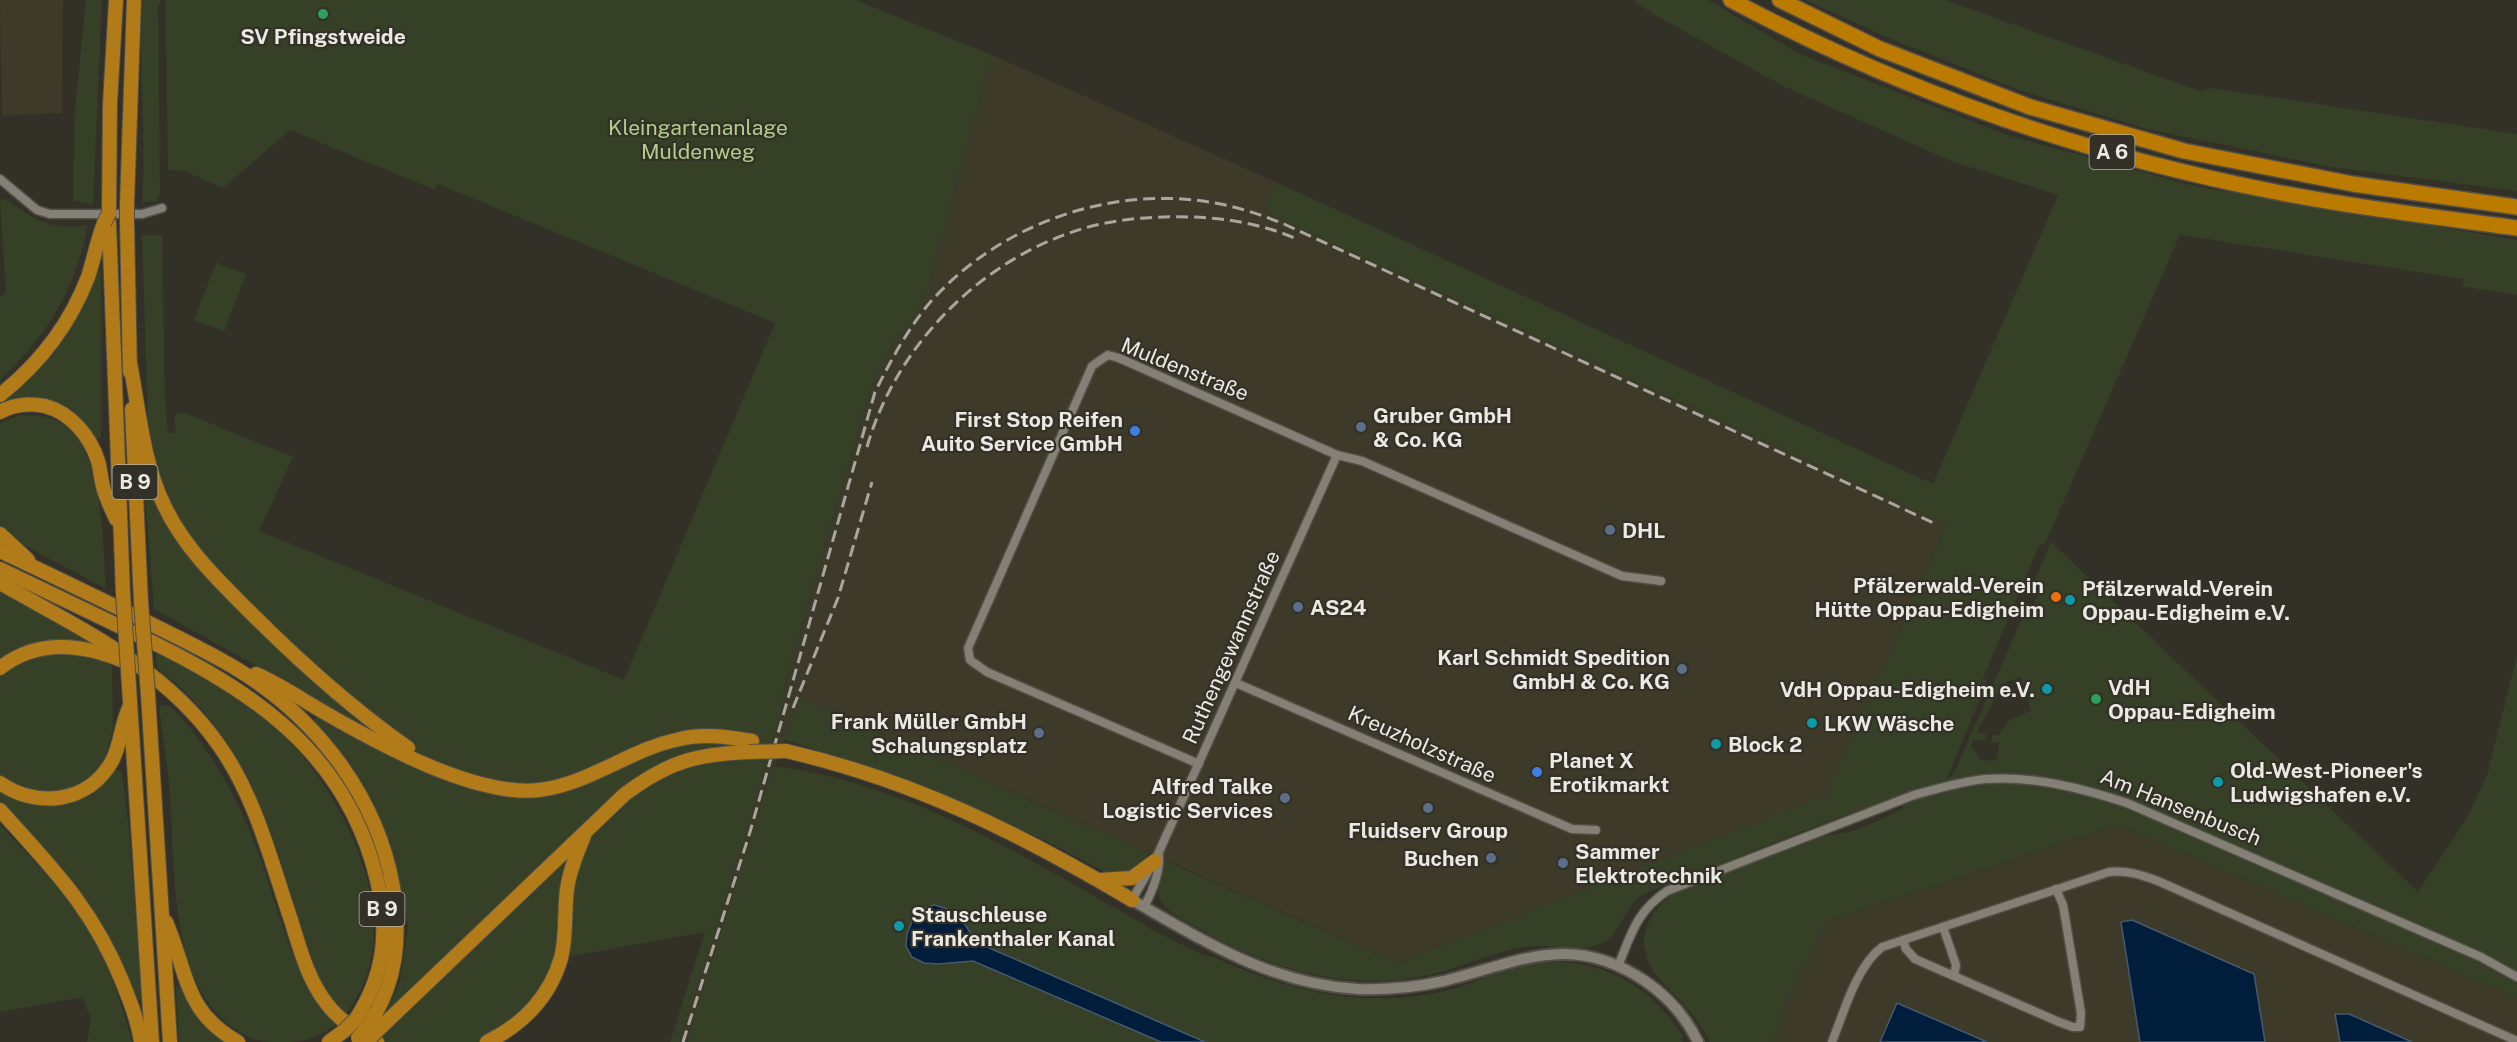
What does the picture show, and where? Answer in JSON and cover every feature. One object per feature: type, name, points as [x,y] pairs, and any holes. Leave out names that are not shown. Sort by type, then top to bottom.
[{"type":"highway","points":[[116,0],[110,104],[108,216],[119,526],[152,1042]]},
{"type":"highway","name":"B 9","points":[[134,0],[127,204],[130,363],[141,602],[162,912],[174,940],[181,969],[195,1000],[216,1026],[238,1042]]},
{"type":"highway","name":"A 6","points":[[1731,0],[1835,52],[1932,93],[2031,130],[2176,170],[2271,191],[2375,209],[2517,228]]},
{"type":"highway","name":"A 6","points":[[1780,0],[1880,49],[2030,107],[2184,151],[2353,184],[2517,207]]},
{"type":"highway","points":[[0,395],[39,360],[60,332],[87,277],[108,216]]},
{"type":"highway","points":[[130,363],[152,474],[164,505],[191,550],[264,626],[348,704],[440,770]]},
{"type":"highway","points":[[0,412],[23,404],[37,405],[61,412],[73,421],[90,444],[98,462],[104,492],[119,526]]},
{"type":"highway","points":[[0,534],[36,568]]},
{"type":"highway","points":[[0,551],[220,660],[270,680],[330,716],[440,770],[492,788],[540,790],[590,777],[639,753],[680,738],[723,736],[751,746],[830,761],[888,779],[1006,831],[1138,903]]},
{"type":"highway","name":"B 9","points":[[0,569],[153,642],[220,678],[271,712],[308,748],[347,800],[358,821],[373,862],[379,888],[383,915],[381,966],[366,1003],[370,1029],[344,1031],[329,1042]]},
{"type":"highway","points":[[0,583],[106,642],[150,672],[192,711],[219,744],[256,816],[301,952],[319,992],[341,1020],[370,1029]]},
{"type":"highway","points":[[0,668],[18,656],[55,646],[92,650],[150,672]]},
{"type":"highway","points":[[220,660],[288,706],[320,738],[348,775],[379,836],[391,879],[398,940],[396,963],[387,992],[370,1029]]},
{"type":"highway","points":[[0,783],[13,792],[41,800],[57,800],[83,791],[94,783],[113,760],[122,723],[130,706]]},
{"type":"highway","points":[[359,1041],[626,794],[648,777],[668,766],[691,758],[751,746]]},
{"type":"highway","points":[[0,810],[62,877],[100,933],[132,1006],[141,1042]]},
{"type":"highway","points":[[487,1042],[510,1029],[531,1012],[553,978],[561,958],[565,933],[567,887],[573,864],[586,832]]},
{"type":"highway","points":[[1097,880],[1132,878],[1157,857]]},
{"type":"highway","points":[[162,912],[170,1042]]},
{"type":"street","points":[[0,179],[37,210],[50,214],[142,214],[162,208]]},
{"type":"street","name":"Muldenstraße","points":[[1199,764],[987,672],[970,660],[968,648],[1092,366],[1108,356],[1119,358],[1337,455],[1362,461],[1622,576],[1661,581]]},
{"type":"street","name":"Ruthengewannstraße","points":[[1138,903],[1337,455]]},
{"type":"street","name":"Kreuzholzstraße","points":[[1236,683],[1572,829],[1596,830]]},
{"type":"street","name":"Am Hansenbusch","points":[[1618,966],[1645,908],[1667,891],[1914,795],[1973,781],[2002,779],[2044,781],[2085,789],[2127,803],[2481,957],[2517,977]]},
{"type":"street","name":"Ruthengewannstraße","points":[[1138,903],[1151,894],[1159,864],[1157,857]]},
{"type":"street","points":[[1832,1042],[1869,957],[1882,947],[2055,889],[2122,870],[2139,874],[2517,1041]]},
{"type":"street","points":[[1903,940],[1906,949],[1915,959],[2059,1022],[2080,1027],[2081,1013],[2063,905],[2055,889]]},
{"type":"street","points":[[1138,903],[1250,964],[1274,973],[1325,985],[1359,989],[1414,986],[1461,976],[1522,958],[1546,954],[1585,957],[1618,966],[1640,978],[1668,999],[1697,1039]]},
{"type":"street","points":[[1943,927],[1956,965],[1954,976]]},
{"type":"shaded area","points":[[0,0],[63,0],[62,113],[2,116]]},
{"type":"shaded area","points":[[992,55],[1278,183],[1267,205],[1267,213],[1947,524],[1825,797],[1398,963],[800,698],[766,787],[686,1042],[680,1042],[747,831],[786,693],[783,691],[870,391],[890,349],[924,303]]},
{"type":"shaded area","points":[[2118,825],[2517,998],[2517,1042],[1773,1042],[1785,1015],[1782,1012],[1801,970],[1805,969],[1825,923]]},
{"type":"green space","points":[[86,0],[102,0],[93,204],[73,201],[75,110]]},
{"type":"green space","points":[[142,0],[161,0],[158,6],[160,192],[157,201],[142,203],[144,152]]},
{"type":"green space","name":"Kleingartenanlage Muldenweg","points":[[165,0],[856,0],[992,55],[924,303],[890,349],[870,391],[783,691],[786,693],[747,831],[680,1042],[670,1042],[705,932],[561,958],[542,999],[487,1042],[363,1042],[386,1013],[400,981],[408,926],[396,865],[373,801],[345,758],[314,720],[323,703],[154,609],[145,494],[168,494],[160,476],[148,422],[142,235],[162,235],[165,400],[168,434],[176,432],[174,421],[176,414],[185,413],[293,457],[259,531],[624,680],[775,323],[438,184],[435,190],[290,130],[223,188],[184,171],[168,170]]},
{"type":"green space","points":[[1633,0],[1708,0],[1802,55],[2010,136],[2194,186],[2517,240],[2517,295],[2463,286],[2463,279],[2180,235],[2048,537],[2044,545],[2040,543],[1983,679],[1987,681],[1946,781],[1954,773],[2023,616],[2028,617],[2040,590],[2032,587],[2051,542],[2418,892],[2467,818],[2487,775],[2517,655],[2517,998],[2118,825],[1825,923],[1805,970],[1801,970],[1782,1012],[1785,1015],[1773,1042],[1710,1042],[1694,1016],[1660,980],[1649,964],[1644,947],[1644,937],[1655,911],[1677,892],[1821,836],[1853,831],[1903,809],[1899,798],[1826,822],[1649,892],[1635,901],[1614,934],[1601,944],[1583,948],[1524,947],[1500,952],[1441,972],[1400,980],[1341,979],[1283,966],[1229,945],[1180,918],[1164,905],[1159,897],[1158,888],[1165,861],[1398,963],[1825,796],[1947,524],[1267,213],[1267,205],[1278,183],[1933,484],[2058,195],[1951,161],[1783,86],[1653,14]],"holes":[[[2021,677],[2031,711],[2011,719],[1998,735],[1992,735],[1992,742],[1999,743],[1996,761],[1981,760],[1971,746],[1973,740],[1985,741],[1986,734],[1977,732],[2003,683]]]},
{"type":"green space","points":[[1805,0],[1945,0],[2200,91],[2211,88],[2517,134],[2517,191],[2331,167],[2147,129],[2019,90],[1891,39]]},
{"type":"green space","points":[[7,199],[25,213],[44,222],[65,226],[88,225],[76,270],[57,310],[32,346],[0,380],[0,297],[6,293],[0,200]]},
{"type":"green space","points":[[216,263],[246,274],[224,331],[194,320]]},
{"type":"green space","points":[[96,269],[101,270],[101,438],[95,437],[76,415],[54,402],[28,398],[0,406],[0,402],[33,373],[57,342]]},
{"type":"green space","points":[[20,415],[36,415],[56,420],[75,436],[86,454],[94,475],[102,523],[106,589],[22,544],[0,525],[0,423]]},
{"type":"green space","points":[[0,591],[87,638],[99,659],[112,665],[113,730],[102,767],[122,771],[129,829],[142,1000],[137,1001],[113,946],[82,894],[53,858],[0,801]]},
{"type":"green space","points":[[156,652],[222,689],[268,721],[306,761],[329,793],[349,829],[364,867],[372,906],[373,944],[365,980],[346,1013],[331,997],[318,976],[276,848],[243,770],[221,733],[192,699],[157,668]]},
{"type":"green space","points":[[800,698],[1149,853],[1137,872],[1109,874],[1052,844],[925,786],[783,739]]},
{"type":"green space","points":[[169,705],[199,739],[234,797],[261,860],[282,926],[299,968],[309,988],[337,1024],[313,1038],[273,1042],[260,1041],[244,1035],[228,1024],[209,1003],[195,978],[185,949],[175,886],[169,785],[159,706]]},
{"type":"green space","points":[[773,766],[824,775],[874,789],[922,807],[1015,852],[1176,942],[1203,955],[1278,982],[1346,997],[1401,998],[1463,986],[1516,967],[1541,962],[1566,962],[1611,973],[1632,984],[1651,998],[1668,1016],[1683,1036],[1681,1039],[1683,1042],[1205,1042],[980,944],[960,917],[938,964],[973,961],[1161,1042],[686,1042]]},
{"type":"green space","points":[[0,825],[71,904],[92,935],[108,970],[132,1042],[87,1042],[91,1019],[83,997],[0,1012]]},
{"type":"green space","points":[[180,986],[199,1017],[225,1042],[179,1042],[176,987]]},
{"type":"water","points":[[934,905],[957,915],[980,944],[1205,1042],[1161,1042],[973,961],[938,964],[924,963],[912,957],[906,946],[907,934],[913,919],[922,909]]},
{"type":"water","points":[[2132,920],[2254,974],[2265,1042],[2140,1042],[2121,922]]},
{"type":"water","points":[[1897,1003],[1987,1042],[1880,1042]]},
{"type":"water","points":[[2335,1014],[2349,1014],[2412,1042],[2340,1042]]},
{"type":"railway","points":[[683,1042],[750,832],[875,392],[912,326],[927,306],[955,278],[986,253],[1021,233],[1058,217],[1096,206],[1135,200],[1175,199],[1215,203],[1259,214],[1936,524]]},
{"type":"railway","points":[[867,447],[881,409],[900,372],[923,338],[951,308],[982,281],[1016,258],[1053,239],[1104,223],[1142,218],[1180,217],[1247,223],[1299,240]]},
{"type":"railway","points":[[793,708],[838,598],[872,482]]},
{"type":"place","name":"SV Pfingstweide","points":[[323,14]]},
{"type":"place","name":"Gruber GmbH & Co. KG","points":[[1361,427]]},
{"type":"place","name":"First Stop Reifen Auito Service GmbH","points":[[1135,431]]},
{"type":"place","name":"DHL","points":[[1610,530]]},
{"type":"place","name":"Pfälzerwald-Verein Hütte Oppau-Edigheim","points":[[2056,597]]},
{"type":"place","name":"Pfälzerwald-Verein Oppau-Edigheim e.V.","points":[[2070,600]]},
{"type":"place","name":"AS24","points":[[1298,607]]},
{"type":"place","name":"Karl Schmidt Spedition GmbH & Co. KG","points":[[1682,669]]},
{"type":"place","name":"VdH Oppau-Edigheim e.V.","points":[[2047,689]]},
{"type":"place","name":"VdH Oppau-Edigheim","points":[[2096,699]]},
{"type":"place","name":"LKW Wäsche","points":[[1812,723]]},
{"type":"place","name":"Frank Müller GmbH Schalungsplatz","points":[[1039,733]]},
{"type":"place","name":"Block 2","points":[[1716,744]]},
{"type":"place","name":"Planet X Erotikmarkt","points":[[1537,772]]},
{"type":"place","name":"Old-West-Pioneer's Ludwigshafen e.V.","points":[[2218,782]]},
{"type":"place","name":"Alfred Talke Logistic Services","points":[[1285,798]]},
{"type":"place","name":"Fluidserv Group","points":[[1428,808]]},
{"type":"place","name":"Buchen","points":[[1491,858]]},
{"type":"place","name":"Sammer Elektrotechnik","points":[[1563,863]]},
{"type":"place","name":"Stauschleuse Frankenthaler Kanal","points":[[899,926]]}]
